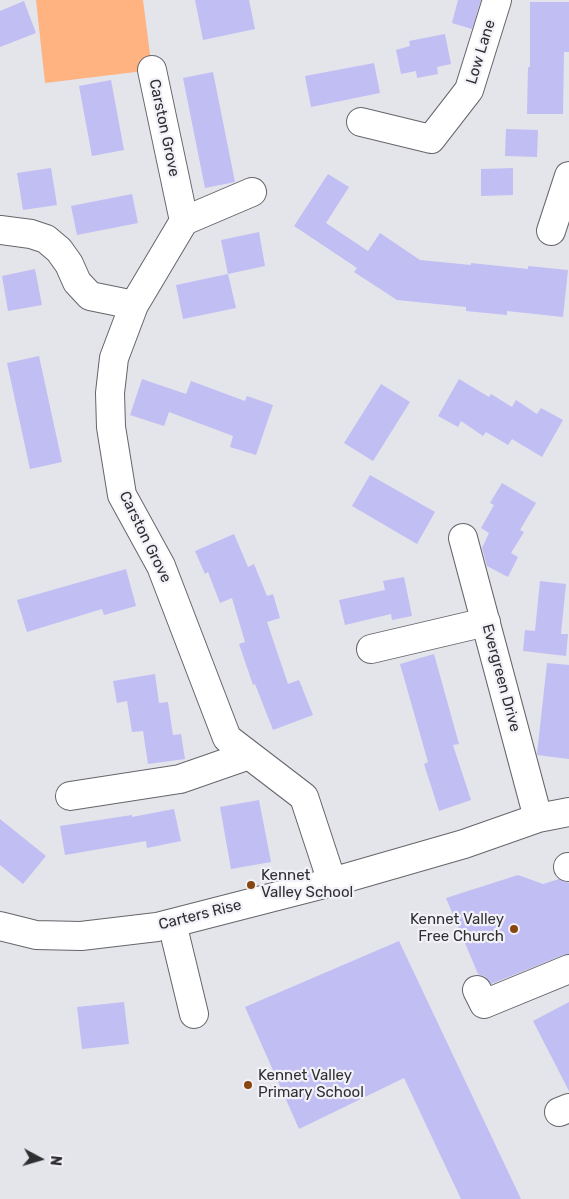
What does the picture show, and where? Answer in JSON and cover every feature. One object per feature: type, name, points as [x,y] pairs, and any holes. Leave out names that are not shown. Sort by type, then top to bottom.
[{"type":"street","name":"Low Lane","points":[[360,122],[431,139],[469,90],[497,0]]},
{"type":"street","name":"Carston Grove","points":[[152,70],[184,221],[134,305],[114,358],[110,393],[111,427],[122,495],[161,566],[227,738],[304,797],[332,882]]},
{"type":"street","points":[[551,231],[569,176]]},
{"type":"street","points":[[184,221],[252,192]]},
{"type":"street","points":[[0,230],[30,234],[46,239],[59,250],[69,264],[77,282],[90,296],[134,305]]},
{"type":"street","name":"Evergreen Drive","points":[[463,538],[538,818]]},
{"type":"street","points":[[371,649],[486,622]]},
{"type":"street","points":[[70,796],[180,779],[249,755]]},
{"type":"street","name":"Carters Rise","points":[[0,926],[36,935],[81,936],[157,927],[332,882],[464,844],[538,818],[569,812]]},
{"type":"street","points":[[172,923],[194,1014]]},
{"type":"street","points":[[477,990],[484,1004],[569,969]]},
{"type":"shaded area","points":[[36,0],[143,0],[152,70],[45,83]]},
{"type":"building","points":[[195,0],[249,0],[255,29],[203,40]]},
{"type":"building","points":[[458,0],[481,0],[472,29],[452,23]]},
{"type":"building","points":[[24,1],[36,33],[0,47],[0,11]]},
{"type":"building","points":[[530,2],[569,2],[569,52],[564,52],[563,114],[527,114],[528,67],[530,67]]},
{"type":"building","points":[[445,34],[451,64],[437,67],[438,74],[417,78],[416,71],[401,74],[396,50],[410,46],[409,41]]},
{"type":"building","points":[[374,63],[380,93],[311,107],[305,76]]},
{"type":"building","points":[[213,72],[235,182],[205,188],[183,78]]},
{"type":"building","points":[[111,80],[124,150],[92,156],[79,86]]},
{"type":"building","points":[[506,129],[538,130],[537,157],[505,156]]},
{"type":"building","points":[[51,168],[57,205],[23,210],[17,173]]},
{"type":"building","points":[[513,168],[513,195],[481,196],[481,169]]},
{"type":"building","points":[[328,174],[349,187],[326,223],[368,251],[380,233],[420,260],[528,269],[528,266],[568,270],[563,317],[507,311],[507,315],[466,311],[466,307],[397,300],[354,272],[357,268],[294,226]]},
{"type":"building","points":[[132,194],[138,223],[77,235],[71,206]]},
{"type":"building","points":[[259,232],[265,266],[228,274],[221,240]]},
{"type":"building","points":[[35,269],[42,305],[8,311],[2,276]]},
{"type":"building","points":[[228,274],[236,308],[183,319],[176,285]]},
{"type":"building","points":[[39,356],[62,462],[30,469],[7,363]]},
{"type":"building","points":[[142,379],[186,394],[191,381],[245,401],[247,396],[273,405],[256,455],[230,447],[233,436],[169,412],[164,426],[130,415]]},
{"type":"building","points":[[459,379],[489,397],[491,394],[512,407],[516,400],[537,414],[541,408],[563,420],[542,457],[512,439],[508,445],[486,432],[483,436],[461,421],[458,427],[438,416]]},
{"type":"building","points":[[381,384],[410,402],[373,461],[344,443]]},
{"type":"building","points":[[370,475],[435,512],[417,544],[352,506]]},
{"type":"building","points":[[502,483],[536,503],[520,530],[524,532],[511,553],[518,557],[508,577],[487,566],[482,548],[489,533],[481,528],[494,505],[490,503]]},
{"type":"building","points":[[234,534],[248,567],[254,564],[267,596],[273,594],[280,618],[267,622],[288,684],[299,680],[313,715],[273,730],[255,684],[253,685],[239,644],[245,642],[232,598],[220,603],[208,572],[205,574],[195,551]]},
{"type":"building","points":[[126,569],[136,606],[104,615],[102,609],[27,632],[17,600]]},
{"type":"building","points":[[404,577],[412,616],[392,620],[391,614],[345,625],[339,600],[385,590],[383,581]]},
{"type":"building","points":[[540,581],[566,584],[561,634],[568,634],[566,656],[523,651],[525,630],[535,631]]},
{"type":"building","points":[[434,654],[459,744],[453,745],[471,800],[439,811],[424,764],[428,762],[400,664]]},
{"type":"building","points":[[547,663],[569,665],[569,759],[537,755]]},
{"type":"building","points":[[155,674],[159,703],[168,702],[173,735],[181,734],[185,759],[148,764],[143,731],[132,732],[127,701],[117,703],[113,681]]},
{"type":"building","points":[[259,800],[271,862],[231,869],[220,807]]},
{"type":"building","points":[[174,809],[181,841],[147,848],[146,841],[65,855],[60,826],[132,815],[132,817]]},
{"type":"building","points":[[0,819],[46,856],[23,884],[0,865]]},
{"type":"building","name":"Kennet Valley Free Church","points":[[518,875],[543,884],[559,879],[569,883],[569,954],[491,984],[486,977],[478,974],[446,898]]},
{"type":"building","name":"Kennet Valley Primary School","points":[[399,941],[521,1199],[461,1199],[404,1078],[299,1129],[245,1007]]},
{"type":"building","points":[[124,1002],[129,1044],[82,1049],[77,1007]]},
{"type":"building","points":[[569,1002],[569,1091],[533,1021]]},
{"type":"place","name":"Kennet Valley School","points":[[251,885]]},
{"type":"place","name":"Kennet Valley Free Church","points":[[514,929]]},
{"type":"place","name":"Kennet Valley Primary School","points":[[248,1085]]}]
